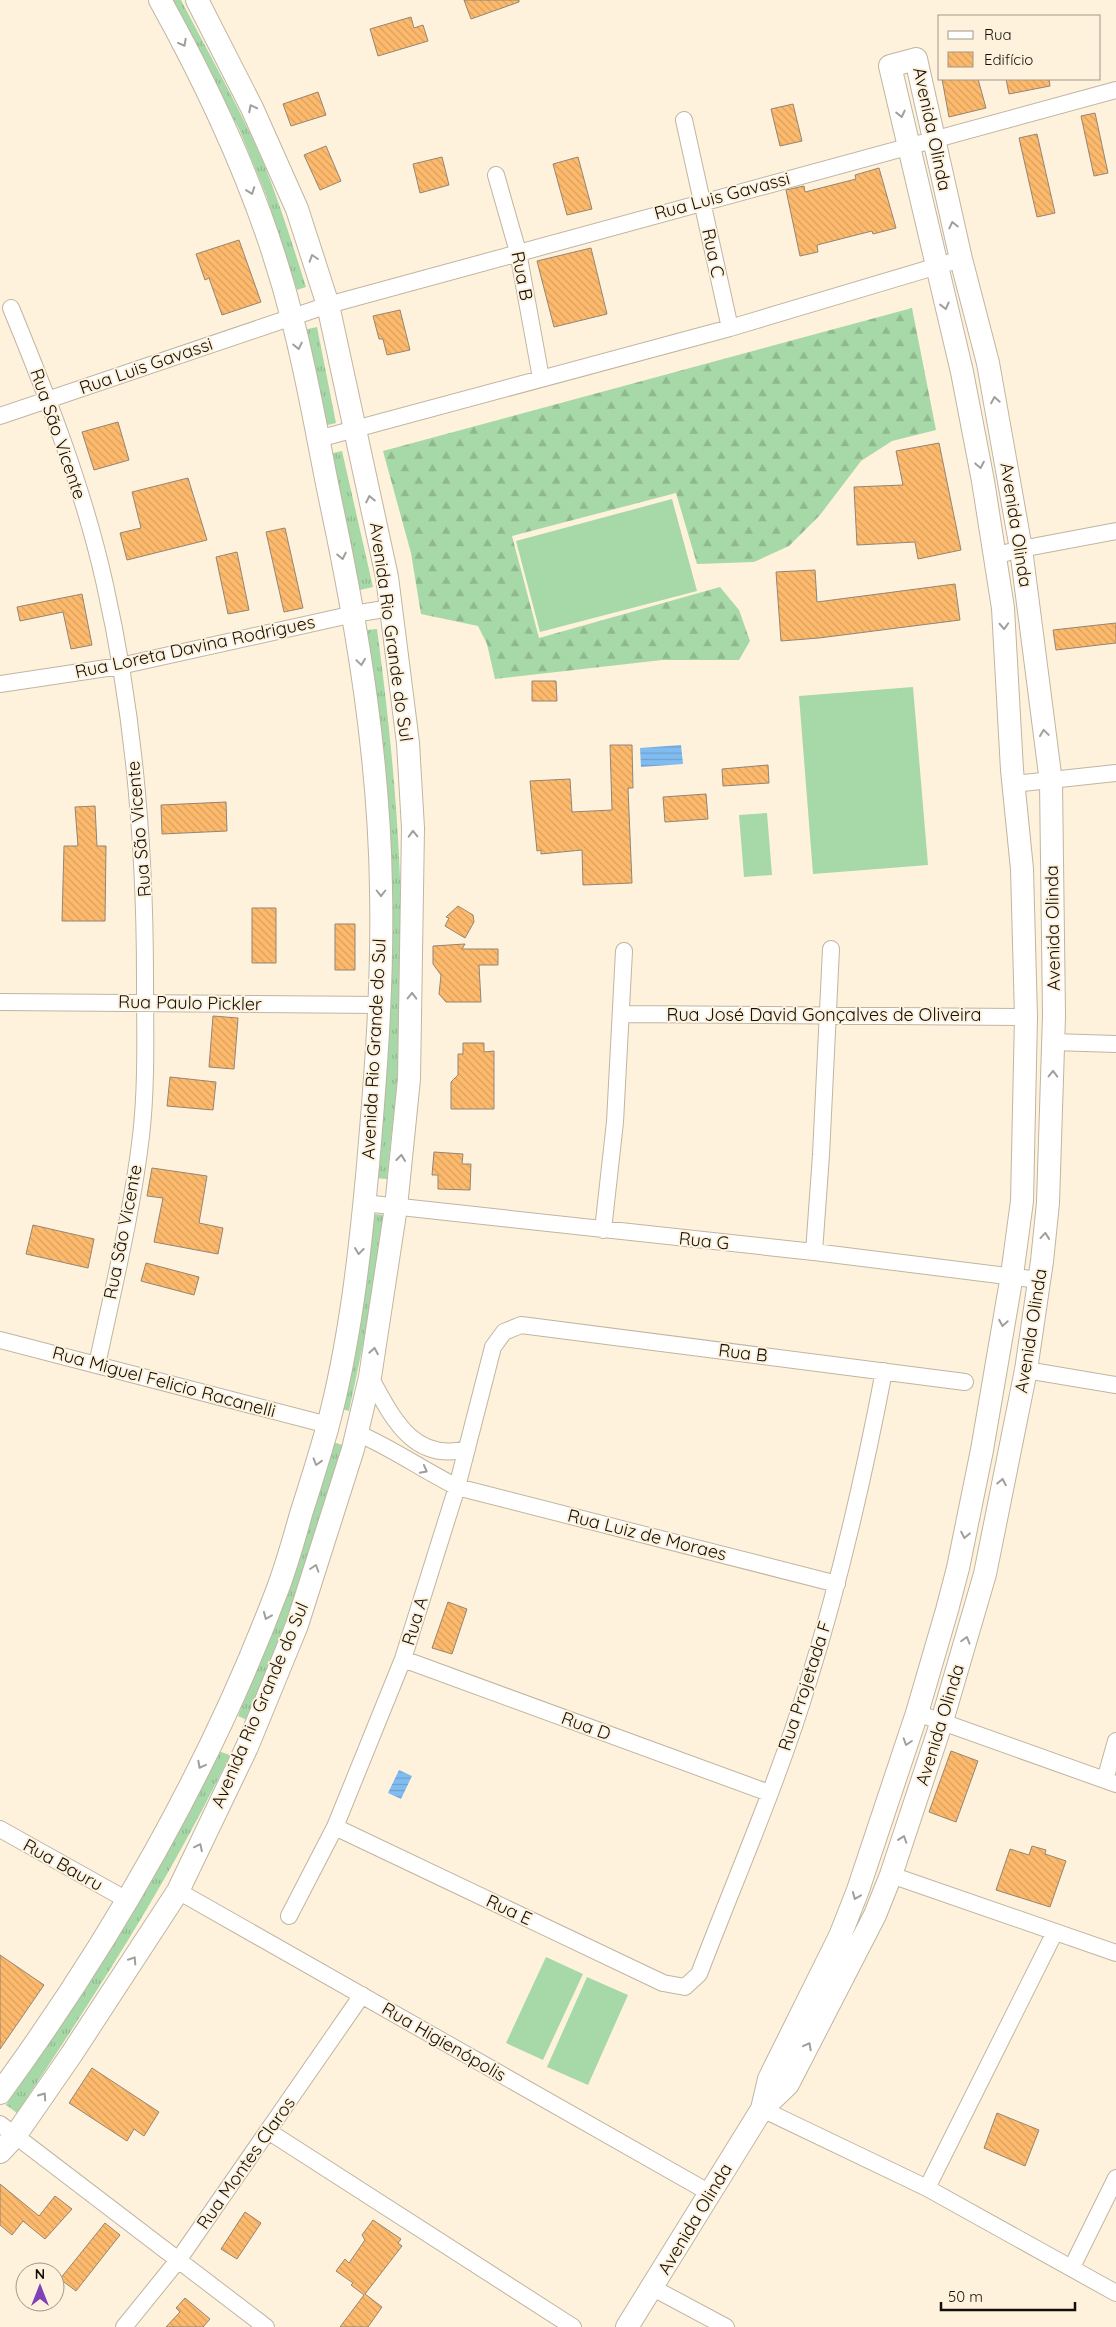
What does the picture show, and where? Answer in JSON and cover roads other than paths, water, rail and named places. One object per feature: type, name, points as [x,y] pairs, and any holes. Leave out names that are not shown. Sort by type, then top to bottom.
[{"type":"street","name":"Avenida Rio Grande do Sul","points":[[0,2094],[54,2016],[127,1900],[217,1733],[280,1585],[328,1425],[354,1296],[364,1203],[380,1005],[381,886],[370,724],[354,614],[292,316],[265,228],[242,164],[205,85],[160,0]]},
{"type":"street","name":"Avenida Rio Grande do Sul","points":[[5,2137],[71,2055],[178,1891],[247,1747],[297,1625],[357,1433],[370,1377],[396,1207],[409,1079],[413,828],[408,743],[386,577],[328,305],[297,209],[279,164],[197,0]]},
{"type":"street","name":"Avenida Olinda","points":[[627,2327],[653,2288],[762,2109],[788,2084],[853,1958],[891,1875],[942,1721],[984,1574],[1026,1370],[1039,1280],[1048,1202],[1054,1042],[1051,782],[1021,549],[988,363],[961,260],[916,59],[890,66],[962,372],[983,481],[1003,608],[1014,784],[1022,869],[1026,1017],[1022,1201],[1012,1275],[982,1450],[958,1568],[917,1713],[867,1865],[840,1936],[769,2079],[762,2109]]},
{"type":"street","name":"Rua Luis Gavassi","points":[[0,416],[328,305],[908,145],[1116,90]]},
{"type":"street","name":"Rua C","points":[[684,120],[730,328]]},
{"type":"street","name":"Rua B","points":[[496,175],[518,252],[541,378]]},
{"type":"street","points":[[318,439],[730,328],[961,260]]},
{"type":"street","name":"Rua São Vicente","points":[[11,308],[48,399],[88,524],[105,585],[120,666],[138,800],[145,901],[145,1002],[141,1135],[128,1211],[97,1365]]},
{"type":"street","points":[[994,556],[1021,549],[1116,532]]},
{"type":"street","name":"Rua Loreta Davina Rodrigues","points":[[0,684],[120,666],[354,614],[390,608]]},
{"type":"street","points":[[1014,784],[1051,782],[1116,773]]},
{"type":"street","points":[[1022,916],[1053,913]]},
{"type":"street","points":[[814,1252],[829,1016],[831,949]]},
{"type":"street","points":[[604,1230],[615,1122],[624,951]]},
{"type":"street","name":"Rua Paulo Pickler","points":[[0,1002],[380,1005]]},
{"type":"street","name":"Rua José David Gonçalves de Oliveira","points":[[622,1014],[1026,1017]]},
{"type":"street","points":[[1054,1042],[1116,1044]]},
{"type":"street","points":[[364,1203],[396,1207]]},
{"type":"street","name":"Rua G","points":[[396,1207],[814,1252],[1012,1275],[1039,1280]]},
{"type":"street","name":"Rua B","points":[[521,1325],[965,1382]]},
{"type":"street","name":"Rua A","points":[[289,1916],[335,1827],[403,1659],[457,1487],[493,1347],[504,1332],[521,1325]]},
{"type":"street","name":"Rua Miguel Felicio Racanelli","points":[[0,1340],[328,1425]]},
{"type":"street","points":[[1026,1370],[1116,1385]]},
{"type":"street","name":"Rua Projetada F","points":[[685,1987],[699,1974],[769,1793],[808,1684],[862,1486],[884,1371]]},
{"type":"street","points":[[370,1377],[393,1419],[403,1431],[431,1449],[450,1454],[467,1449]]},
{"type":"street","points":[[382,1444],[389,1434],[393,1419]]},
{"type":"street","points":[[328,1425],[357,1433]]},
{"type":"street","name":"Rua Luiz de Moraes","points":[[357,1433],[382,1444],[419,1468],[457,1487],[836,1584]]},
{"type":"street","points":[[982,1450],[1008,1454]]},
{"type":"street","name":"Rua D","points":[[403,1659],[769,1793]]},
{"type":"street","points":[[917,1713],[1111,1782],[1116,1741]]},
{"type":"street","points":[[217,1733],[247,1747]]},
{"type":"street","name":"Rua E","points":[[335,1827],[662,1983],[685,1987]]},
{"type":"street","name":"Rua Bauru","points":[[0,1829],[127,1900]]},
{"type":"street","points":[[867,1865],[1116,1953]]},
{"type":"street","name":"Rua Higienópolis","points":[[178,1891],[710,2194]]},
{"type":"street","points":[[926,2188],[1054,1932]]},
{"type":"street","name":"Rua Montes Claros","points":[[124,2327],[179,2259],[362,1995]]},
{"type":"street","points":[[762,2109],[926,2188],[1116,2292]]},
{"type":"street","points":[[268,2131],[573,2327]]},
{"type":"street","points":[[5,2137],[179,2259],[266,2327]]},
{"type":"street","points":[[1072,2267],[1116,2178]]},
{"type":"street","points":[[653,2288],[726,2327]]},
{"type":"water","points":[[681,745],[683,764],[641,767],[640,748]]},
{"type":"water","points":[[399,1770],[412,1776],[401,1799],[388,1793]]}]
